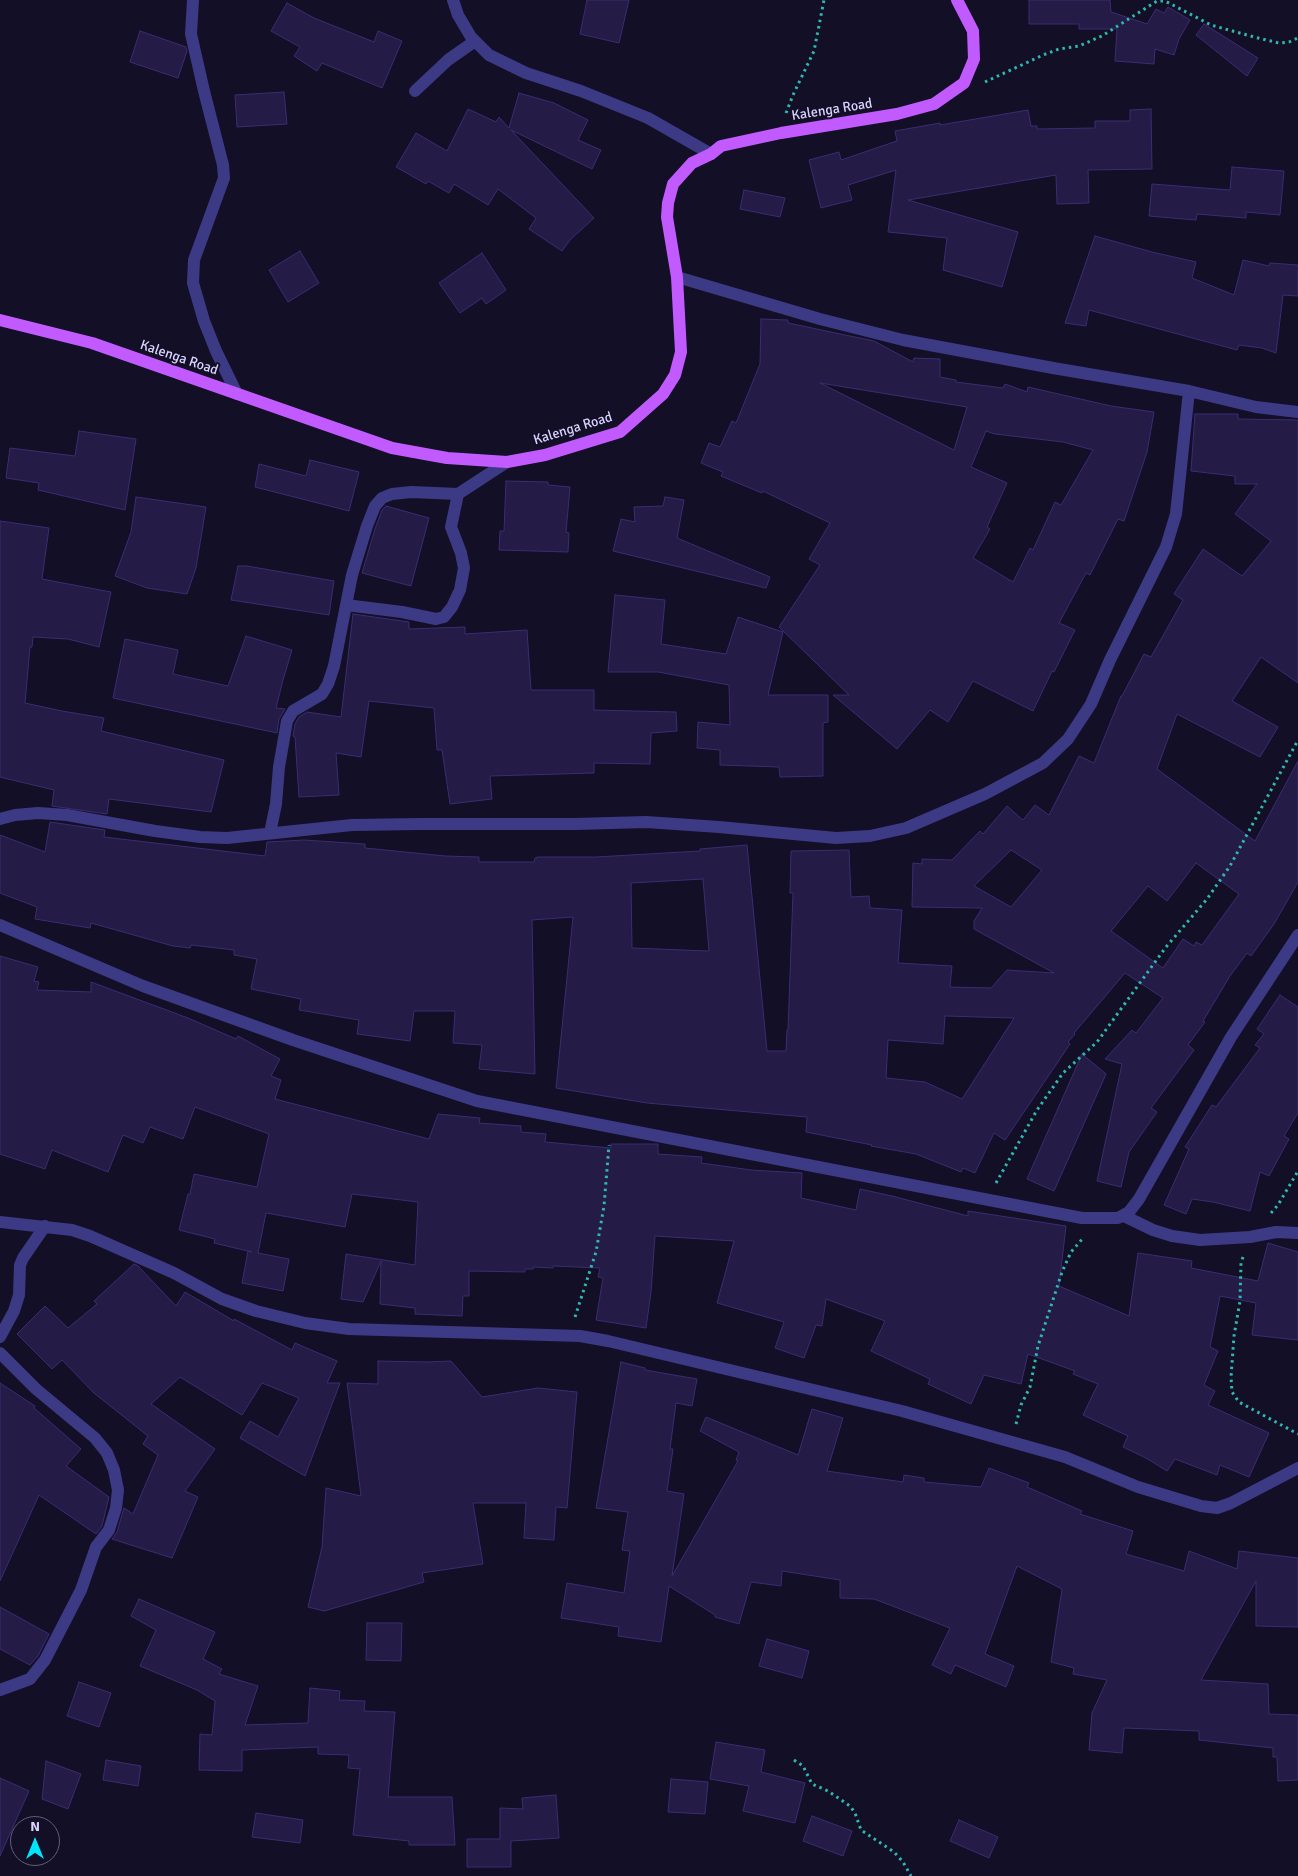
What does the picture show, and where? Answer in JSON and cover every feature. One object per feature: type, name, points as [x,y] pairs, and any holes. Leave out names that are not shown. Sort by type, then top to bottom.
[{"type":"main road","name":"Kalenga Road","points":[[0,320],[92,343],[392,448],[446,458],[507,462],[546,455],[620,432],[663,394],[675,376],[682,352],[677,277],[667,217],[668,203],[674,184],[692,163],[711,154],[721,146],[781,133],[897,114],[934,104],[964,83],[974,59],[973,31],[957,0]]},
{"type":"street","points":[[193,0],[191,34],[223,165],[224,178],[194,260],[193,283],[204,321],[237,394]]},
{"type":"street","points":[[453,0],[458,15],[470,37],[489,55],[526,73],[581,91],[648,118],[711,154]]},
{"type":"street","points":[[415,91],[448,60],[475,41]]},
{"type":"street","points":[[677,277],[820,319],[902,340],[1189,391],[1256,407],[1298,412]]},
{"type":"street","points":[[0,819],[15,815],[38,813],[67,814],[155,831],[200,837],[227,838],[352,826],[646,822],[836,838],[870,836],[906,828],[985,794],[1043,763],[1068,739],[1091,704],[1110,660],[1166,547],[1176,514],[1189,391]]},
{"type":"street","points":[[270,833],[276,804],[279,767],[287,721],[293,711],[315,699],[325,690],[334,666],[352,575],[366,526],[375,506],[382,498],[392,494],[411,492],[458,494],[507,462]]},
{"type":"street","points":[[346,605],[402,612],[436,619],[444,617],[452,607],[460,590],[464,568],[461,553],[451,528],[458,494]]},
{"type":"street","points":[[0,925],[143,986],[293,1040],[477,1101],[1082,1218],[1118,1218],[1129,1212],[1139,1199],[1231,1037],[1298,935]]},
{"type":"street","points":[[1124,1216],[1137,1224],[1172,1236],[1200,1240],[1250,1237],[1276,1232],[1298,1233]]},
{"type":"street","points":[[0,1222],[72,1230],[174,1273],[222,1299],[256,1311],[305,1323],[349,1329],[568,1336],[608,1340],[902,1412],[1065,1457],[1138,1487],[1202,1506],[1217,1508],[1231,1504],[1298,1468]]},
{"type":"street","points":[[0,1337],[14,1311],[19,1295],[20,1265],[45,1226]]},
{"type":"street","points":[[0,1353],[36,1389],[95,1438],[107,1453],[114,1470],[118,1490],[116,1508],[109,1530],[96,1546],[81,1590],[45,1660],[30,1679],[0,1690]]},
{"type":"path","points":[[781,133],[788,107],[814,51],[824,0]]},
{"type":"path","points":[[979,84],[1043,55],[1059,49],[1079,46],[1102,36],[1157,1],[1169,3],[1211,25],[1237,32],[1279,43],[1289,42],[1298,38]]},
{"type":"path","points":[[987,1200],[1037,1110],[1063,1073],[1097,1042],[1166,947],[1206,899],[1230,866],[1298,740]]},
{"type":"path","points":[[568,1336],[596,1252],[604,1206],[610,1126]]},
{"type":"path","points":[[1298,1171],[1278,1205],[1250,1237],[1241,1263],[1240,1301],[1230,1377],[1232,1392],[1238,1402],[1298,1434]]},
{"type":"path","points":[[1016,1444],[1016,1422],[1030,1386],[1038,1346],[1062,1272],[1071,1252],[1100,1218]]},
{"type":"path","points":[[794,1760],[803,1766],[812,1784],[828,1791],[850,1806],[855,1813],[861,1830],[894,1852],[903,1862],[911,1876]]},
{"type":"building","points":[[587,0],[629,0],[619,43],[580,34]]},
{"type":"building","points":[[1029,0],[1110,0],[1111,12],[1147,24],[1156,9],[1164,13],[1168,7],[1190,20],[1179,39],[1174,55],[1155,49],[1154,64],[1115,61],[1117,29],[1079,29],[1079,24],[1029,24]]},
{"type":"building","points":[[287,3],[314,18],[374,42],[378,31],[402,41],[382,88],[322,63],[317,71],[294,56],[300,47],[271,31]]},
{"type":"building","points":[[1204,24],[1258,58],[1247,76],[1196,35]]},
{"type":"building","points":[[140,31],[186,47],[187,51],[178,78],[130,62]]},
{"type":"building","points":[[284,92],[287,124],[237,127],[235,95]]},
{"type":"building","points":[[519,93],[554,103],[588,120],[578,140],[601,150],[592,169],[511,130],[594,218],[570,240],[562,251],[529,229],[536,218],[498,189],[488,205],[454,184],[449,193],[428,181],[426,184],[396,167],[416,133],[447,151],[468,109],[496,122],[499,117],[509,128]]},
{"type":"building","points":[[1151,109],[1152,169],[1088,170],[1089,203],[1057,204],[1056,175],[908,200],[1018,232],[1002,287],[943,270],[947,238],[888,232],[896,170],[848,185],[852,200],[821,208],[809,160],[839,152],[841,160],[897,141],[895,131],[940,123],[940,125],[1028,110],[1031,126],[1037,126],[1037,129],[1095,128],[1095,121],[1130,121],[1130,110]]},
{"type":"building","points":[[1232,167],[1284,171],[1280,215],[1246,212],[1246,218],[1197,214],[1196,220],[1149,216],[1152,184],[1230,190]]},
{"type":"building","points":[[744,190],[785,198],[780,217],[740,209]]},
{"type":"building","points":[[1095,236],[1196,262],[1192,278],[1234,295],[1243,260],[1269,266],[1270,263],[1298,265],[1298,296],[1283,295],[1276,353],[1262,348],[1239,345],[1237,350],[1089,310],[1086,326],[1065,323]]},
{"type":"building","points":[[300,251],[319,283],[288,302],[269,270]]},
{"type":"building","points":[[482,253],[506,290],[486,304],[482,298],[460,313],[439,283]]},
{"type":"building","points":[[761,319],[788,320],[788,323],[874,341],[913,362],[914,358],[940,359],[940,377],[956,380],[956,382],[1003,388],[1005,384],[1027,392],[1028,387],[1111,406],[1154,412],[1147,452],[1124,521],[1118,519],[1090,575],[1086,573],[1059,623],[1075,630],[1054,672],[1052,671],[1033,711],[973,681],[948,722],[930,710],[897,749],[833,695],[849,695],[779,627],[820,565],[809,559],[830,523],[763,491],[762,493],[721,476],[723,472],[701,463],[709,443],[720,447],[732,421],[736,423],[760,364]],"holes":[[[820,383],[967,407],[954,450]],[[986,431],[995,434],[1063,442],[1093,450],[1061,505],[1055,502],[1033,550],[1030,548],[1013,582],[973,558],[990,529],[987,527],[1007,483],[971,467]]]},
{"type":"building","points":[[1195,414],[1238,414],[1238,419],[1298,420],[1298,683],[1261,657],[1232,701],[1278,727],[1260,757],[1177,714],[1157,769],[1255,841],[1298,761],[1298,882],[1274,924],[1251,956],[1247,953],[1230,976],[1203,1021],[1205,1022],[1188,1045],[1194,1050],[1151,1108],[1157,1112],[1129,1152],[1121,1187],[1097,1181],[1122,1064],[1105,1059],[1132,1030],[1136,1033],[1163,998],[1125,973],[1074,1033],[1068,1042],[1070,1044],[1005,1140],[994,1133],[975,1173],[963,1168],[961,1172],[916,1154],[806,1132],[807,1117],[647,1103],[556,1088],[573,917],[532,920],[535,1074],[479,1069],[482,1045],[453,1043],[455,1011],[414,1011],[410,1041],[357,1034],[359,1020],[299,1010],[301,999],[251,989],[257,959],[234,955],[234,950],[191,945],[190,948],[173,946],[91,923],[90,928],[35,919],[37,907],[0,893],[0,835],[45,852],[50,822],[105,830],[104,837],[265,856],[267,842],[304,840],[365,844],[365,848],[445,856],[479,857],[479,862],[534,862],[537,857],[596,857],[700,851],[700,849],[747,845],[767,1051],[786,1051],[793,893],[790,893],[791,851],[849,850],[851,897],[869,896],[870,908],[902,910],[898,963],[952,966],[950,987],[991,988],[1007,970],[1054,973],[974,929],[974,921],[982,908],[912,907],[913,863],[922,864],[922,859],[952,860],[980,831],[983,834],[1007,806],[1023,820],[1035,805],[1049,815],[1079,756],[1094,763],[1121,696],[1144,654],[1151,657],[1183,600],[1174,594],[1203,549],[1242,576],[1271,541],[1235,514],[1257,484],[1235,484],[1235,476],[1191,471]],"holes":[[[1011,850],[1042,870],[1011,907],[974,886]],[[1196,863],[1239,894],[1202,945],[1196,942],[1194,946],[1183,939],[1163,968],[1111,931],[1148,886],[1167,901]],[[703,879],[709,951],[632,948],[631,883]],[[945,1016],[1014,1018],[962,1099],[925,1082],[886,1078],[888,1040],[943,1044]]]},
{"type":"building","points":[[79,431],[136,439],[125,510],[38,490],[39,483],[6,478],[10,448],[75,456]]},
{"type":"building","points":[[310,460],[359,472],[349,511],[255,487],[259,464],[306,476]]},
{"type":"building","points":[[506,481],[548,482],[548,485],[570,487],[566,532],[569,533],[568,552],[499,550],[500,531],[504,531]]},
{"type":"building","points":[[136,497],[206,507],[196,568],[187,594],[147,588],[115,576],[131,532]]},
{"type":"building","points":[[665,497],[684,500],[677,538],[770,577],[766,588],[613,551],[621,519],[635,522],[634,507],[663,506]]},
{"type":"building","points":[[386,506],[429,518],[411,586],[362,573],[375,529],[382,510]]},
{"type":"building","points":[[0,521],[49,528],[42,579],[111,592],[99,647],[68,639],[33,637],[32,647],[30,647],[25,703],[104,718],[101,731],[224,760],[211,812],[109,799],[107,814],[52,806],[54,790],[0,777]]},
{"type":"building","points":[[238,566],[334,581],[329,615],[231,600]]},
{"type":"building","points":[[615,595],[665,600],[661,644],[726,654],[738,617],[783,632],[768,695],[828,695],[828,722],[823,723],[823,776],[780,777],[779,767],[720,765],[720,750],[697,748],[698,722],[730,725],[729,685],[658,672],[608,672]]},
{"type":"building","points":[[353,614],[409,622],[409,629],[465,627],[465,634],[527,630],[531,690],[594,690],[594,710],[676,712],[677,731],[651,733],[650,764],[594,763],[594,773],[490,776],[492,799],[450,804],[442,750],[437,750],[434,708],[369,701],[361,757],[336,753],[339,795],[299,797],[295,737],[293,736],[295,724],[299,717],[307,712],[341,717]]},
{"type":"building","points":[[246,636],[292,650],[276,708],[285,709],[279,719],[277,733],[113,698],[125,639],[178,650],[173,674],[228,686]]},
{"type":"building","points":[[0,956],[38,967],[34,981],[39,982],[37,990],[91,992],[91,982],[188,1018],[236,1039],[238,1036],[280,1059],[271,1076],[281,1080],[275,1099],[429,1139],[438,1114],[480,1118],[479,1123],[521,1126],[521,1132],[546,1134],[545,1142],[611,1148],[611,1144],[658,1144],[658,1154],[702,1157],[701,1163],[751,1170],[802,1173],[801,1198],[856,1210],[860,1189],[968,1216],[968,1211],[1066,1226],[1059,1286],[1129,1316],[1138,1253],[1192,1261],[1191,1268],[1258,1281],[1268,1243],[1298,1252],[1298,1340],[1252,1335],[1256,1303],[1220,1296],[1210,1347],[1218,1351],[1204,1385],[1215,1391],[1208,1405],[1269,1433],[1249,1477],[1220,1465],[1217,1475],[1175,1459],[1167,1471],[1123,1447],[1128,1436],[1083,1415],[1098,1384],[1073,1374],[1075,1371],[1028,1354],[1021,1384],[984,1375],[971,1404],[928,1384],[930,1379],[871,1351],[885,1321],[826,1299],[822,1326],[816,1325],[804,1358],[775,1348],[784,1322],[717,1303],[734,1241],[655,1236],[646,1328],[596,1320],[603,1278],[598,1277],[600,1268],[553,1266],[553,1268],[533,1267],[533,1269],[525,1269],[525,1272],[469,1271],[469,1296],[463,1296],[462,1316],[415,1314],[415,1308],[380,1304],[381,1261],[363,1302],[341,1299],[346,1254],[415,1265],[418,1202],[352,1194],[345,1227],[266,1213],[258,1253],[289,1259],[283,1291],[242,1283],[248,1251],[214,1243],[215,1239],[179,1230],[194,1174],[257,1187],[269,1134],[195,1107],[183,1139],[150,1127],[143,1143],[123,1135],[108,1172],[52,1150],[45,1169],[0,1154]]},
{"type":"building","points":[[1280,995],[1298,1007],[1298,1113],[1284,1136],[1289,1139],[1269,1176],[1260,1172],[1250,1211],[1192,1199],[1186,1214],[1164,1205],[1189,1149],[1185,1147],[1212,1105],[1216,1107],[1260,1048],[1255,1045],[1264,1034],[1257,1029]]},
{"type":"building","points":[[1082,1054],[1106,1074],[1054,1191],[1027,1179]]},
{"type":"building","points":[[134,1264],[176,1306],[185,1292],[234,1321],[234,1319],[292,1350],[295,1343],[337,1361],[327,1383],[340,1383],[305,1476],[240,1438],[250,1421],[278,1437],[299,1398],[262,1383],[242,1415],[180,1377],[151,1404],[215,1449],[185,1491],[198,1497],[172,1558],[112,1539],[117,1532],[124,1508],[133,1514],[158,1455],[143,1444],[148,1436],[94,1393],[62,1360],[52,1369],[17,1334],[45,1306],[68,1328],[97,1304],[94,1301]]},
{"type":"building","points":[[378,1361],[451,1361],[482,1397],[538,1388],[577,1392],[567,1508],[556,1507],[554,1540],[524,1538],[526,1503],[473,1503],[483,1564],[422,1573],[424,1582],[324,1611],[308,1607],[322,1547],[326,1488],[361,1496],[347,1383],[378,1384]]},
{"type":"building","points":[[621,1362],[645,1368],[645,1370],[697,1379],[692,1406],[676,1403],[670,1449],[673,1449],[667,1491],[684,1494],[672,1576],[738,1461],[736,1460],[739,1452],[700,1431],[706,1417],[798,1455],[812,1409],[843,1418],[827,1471],[903,1482],[904,1475],[924,1478],[924,1482],[981,1487],[989,1468],[1029,1483],[1027,1487],[1082,1511],[1080,1514],[1133,1531],[1126,1554],[1184,1571],[1189,1551],[1237,1569],[1239,1551],[1298,1558],[1298,1627],[1256,1626],[1256,1581],[1201,1680],[1268,1684],[1269,1714],[1298,1715],[1298,1780],[1278,1781],[1277,1757],[1273,1757],[1273,1748],[1199,1740],[1199,1731],[1124,1728],[1122,1753],[1089,1750],[1092,1713],[1107,1680],[1073,1674],[1074,1668],[1051,1662],[1062,1589],[1017,1566],[985,1654],[1014,1666],[1006,1687],[955,1665],[951,1674],[932,1665],[950,1628],[874,1599],[840,1598],[840,1580],[782,1571],[781,1586],[751,1582],[739,1624],[715,1617],[715,1615],[669,1586],[661,1642],[618,1636],[619,1627],[561,1618],[567,1583],[624,1593],[630,1551],[622,1550],[628,1512],[596,1508]]},
{"type":"building","points":[[0,1383],[35,1406],[34,1408],[81,1449],[66,1466],[109,1497],[102,1526],[96,1534],[39,1495],[0,1581]]},
{"type":"building","points":[[139,1599],[215,1632],[203,1659],[222,1669],[219,1674],[258,1686],[245,1725],[308,1723],[310,1688],[340,1691],[339,1700],[365,1701],[364,1711],[395,1712],[388,1797],[452,1797],[455,1845],[409,1845],[409,1841],[353,1835],[360,1769],[348,1768],[349,1755],[318,1754],[318,1747],[242,1750],[242,1771],[199,1770],[200,1734],[212,1735],[215,1701],[197,1690],[140,1666],[156,1630],[131,1616]]},
{"type":"building","points":[[0,1607],[49,1634],[38,1656],[30,1665],[0,1649]]},
{"type":"building","points":[[367,1623],[402,1623],[401,1661],[366,1660]]},
{"type":"building","points":[[767,1639],[809,1651],[802,1678],[759,1666]]},
{"type":"building","points":[[79,1682],[111,1693],[99,1727],[67,1716]]},
{"type":"building","points":[[716,1742],[765,1750],[761,1772],[805,1783],[795,1823],[743,1811],[749,1786],[710,1779]]},
{"type":"building","points":[[106,1760],[141,1766],[138,1786],[103,1780]]},
{"type":"building","points":[[46,1761],[81,1774],[68,1809],[42,1799]]},
{"type":"building","points":[[0,1778],[29,1791],[18,1816],[10,1816],[10,1834],[0,1856]]},
{"type":"building","points":[[671,1779],[708,1782],[705,1814],[668,1812]]},
{"type":"building","points":[[556,1795],[559,1838],[511,1841],[511,1867],[467,1867],[467,1839],[500,1839],[500,1808],[523,1809],[522,1798]]},
{"type":"building","points":[[256,1813],[303,1820],[300,1843],[252,1837]]},
{"type":"building","points":[[812,1816],[852,1831],[843,1856],[803,1841]]},
{"type":"building","points":[[959,1820],[998,1837],[989,1858],[950,1841]]}]
